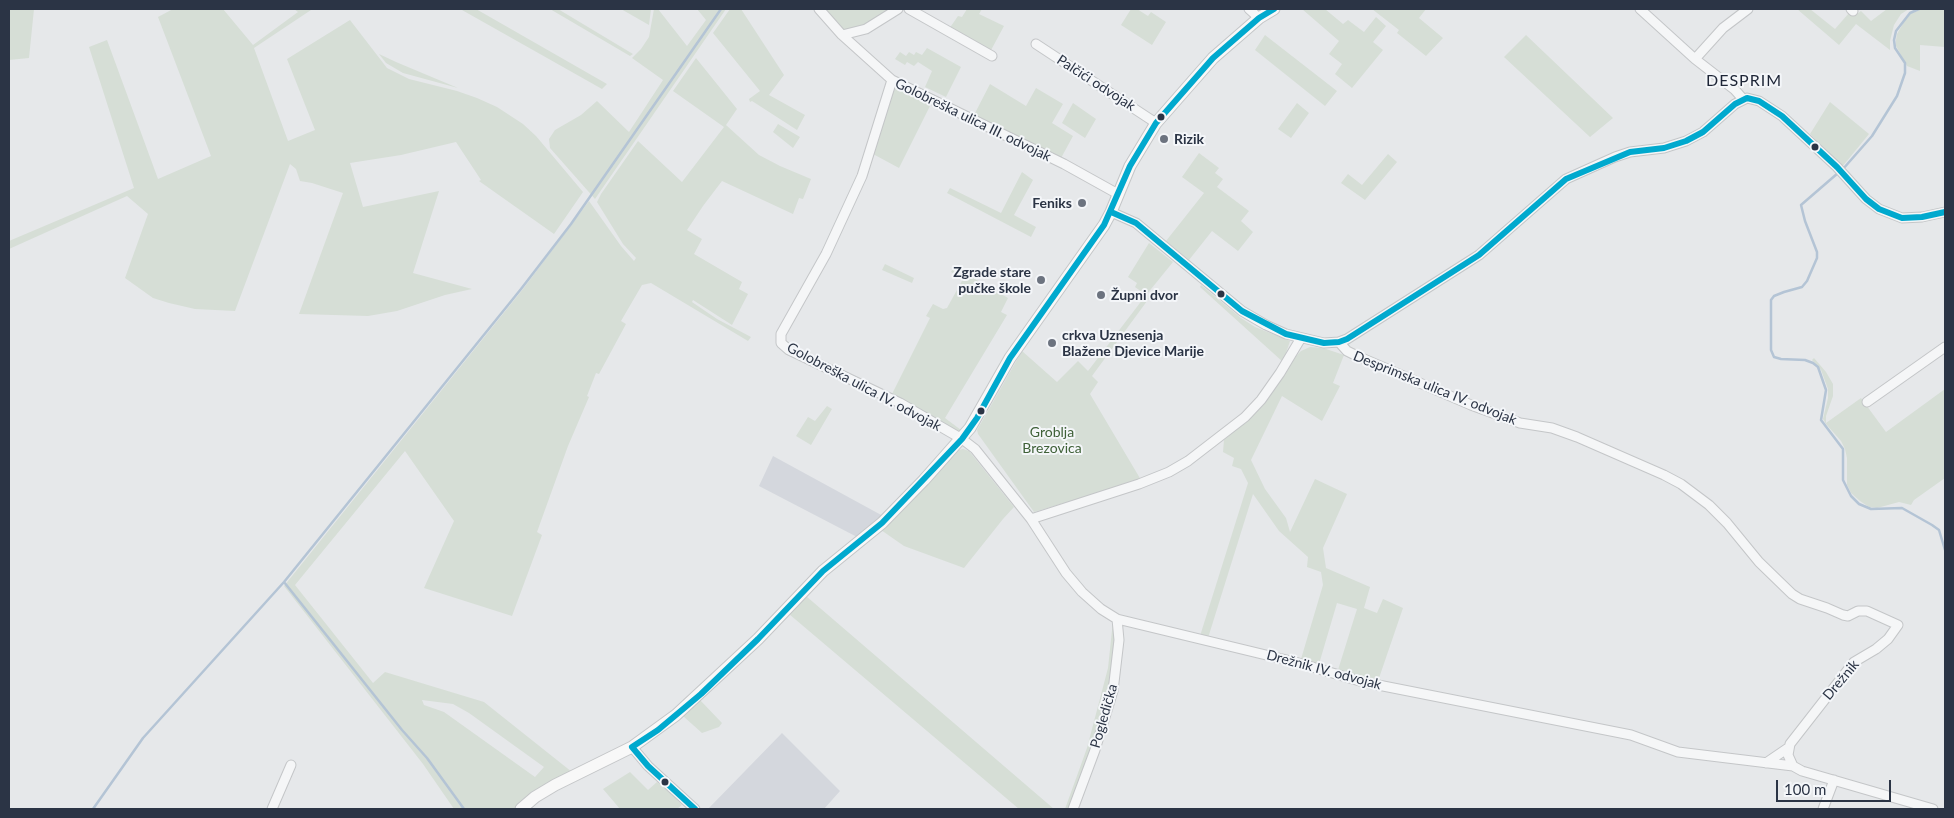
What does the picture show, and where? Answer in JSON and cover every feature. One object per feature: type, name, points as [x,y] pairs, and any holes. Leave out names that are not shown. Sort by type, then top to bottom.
[{"type":"street","name":"Golobreška ulica III. odvojak","points":[[819,9],[842,35],[892,80],[1064,164],[1118,194]]},
{"type":"street","points":[[842,35],[866,29],[898,9]]},
{"type":"street","points":[[910,9],[992,56]]},
{"type":"street","points":[[1249,9],[1259,18]]},
{"type":"street","points":[[521,809],[555,785],[632,747],[658,730],[701,694],[758,640],[823,571],[882,522],[962,439],[977,418],[1010,358],[1104,225],[1130,166],[1156,122],[1200,72],[1259,18],[1274,9]]},
{"type":"street","points":[[1640,9],[1695,59],[1735,90],[1742,99]]},
{"type":"street","points":[[1695,59],[1723,28],[1748,9]]},
{"type":"street","name":"Palčići odvojak","points":[[1036,44],[1156,122]]},
{"type":"street","name":"Golobreška ulica IV. odvojak","points":[[892,80],[862,176],[826,254],[781,334],[781,339],[784,346],[789,350],[884,394],[962,439]]},
{"type":"street","points":[[1111,212],[1136,224],[1242,311],[1266,325],[1301,338],[1324,343],[1339,342],[1370,325],[1479,255],[1566,179],[1630,152],[1664,148],[1686,141],[1703,132],[1742,99],[1752,99],[1769,106],[1837,167],[1866,200],[1879,209],[1895,216],[1911,219],[1945,212]]},
{"type":"street","points":[[1031,518],[1139,484],[1169,472],[1188,461],[1245,418],[1261,400],[1280,373],[1301,338]]},
{"type":"street","name":"Desprimska ulica IV. odvojak","points":[[1339,342],[1347,351],[1356,356],[1471,404],[1520,423],[1552,428],[1615,453],[1672,480],[1709,504],[1764,568],[1792,594],[1806,601]]},
{"type":"street","points":[[1867,402],[1945,347]]},
{"type":"street","name":"Drežnik IV. odvojak","points":[[962,439],[975,449],[1031,518],[1072,579],[1102,609],[1117,618],[1296,662],[1363,682],[1631,735],[1687,754],[1793,766]]},
{"type":"street","name":"Drežnik","points":[[1788,748],[1854,662],[1888,638],[1898,625],[1867,611],[1858,611],[1848,616],[1806,601]]},
{"type":"street","name":"Pogledička","points":[[1073,809],[1095,750],[1113,690],[1119,640],[1117,618]]},
{"type":"street","points":[[632,747],[648,766],[695,809]]},
{"type":"street","points":[[1766,763],[1788,748]]},
{"type":"street","points":[[1788,748],[1788,755],[1793,766],[1802,771],[1834,780],[1904,806],[1933,809]]},
{"type":"street","points":[[272,809],[291,765]]},
{"type":"street","points":[[1823,809],[1834,780]]},
{"type":"shaded area","points":[[773,456],[883,516],[859,538],[759,486]]},
{"type":"shaded area","points":[[782,733],[840,791],[824,809],[708,809]]},
{"type":"green space","points":[[9,9],[34,9],[29,58],[9,60]]},
{"type":"green space","points":[[173,9],[223,9],[253,45],[298,12],[294,9],[311,10],[254,48],[288,141],[315,130],[287,59],[350,20],[387,68],[409,79],[477,98],[497,107],[523,124],[536,136],[583,192],[554,234],[479,181],[481,180],[456,142],[401,155],[350,163],[363,207],[439,191],[413,273],[472,289],[445,295],[397,311],[368,316],[299,314],[343,193],[300,181],[296,169],[290,164],[235,311],[195,309],[169,303],[153,298],[125,278],[148,214],[127,196],[9,249],[9,241],[134,188],[89,47],[107,40],[158,179],[211,156],[158,17]]},
{"type":"green space","points":[[463,9],[476,9],[607,84],[602,89]]},
{"type":"green space","points":[[550,9],[558,9],[633,54],[630,56]]},
{"type":"green space","points":[[621,9],[651,9],[649,25]]},
{"type":"green space","points":[[654,9],[658,9],[687,46],[706,20],[697,9],[726,9],[595,199],[550,148],[549,139],[555,130],[581,115],[597,101],[629,132],[663,80],[632,58],[649,37]]},
{"type":"green space","points":[[730,9],[741,9],[784,75],[769,95],[805,115],[797,130],[752,101],[750,102],[749,99],[760,91],[713,33]]},
{"type":"green space","points":[[822,9],[893,9],[871,24],[844,33]]},
{"type":"green space","points":[[967,9],[982,9],[979,14],[1004,26],[990,52],[949,29],[958,16],[962,17]]},
{"type":"green space","points":[[1131,9],[1137,9],[1148,16],[1151,12],[1166,22],[1152,45],[1121,25]]},
{"type":"green space","points":[[1302,9],[1325,9],[1343,24],[1348,20],[1364,32],[1376,17],[1386,26],[1373,42],[1383,50],[1352,88],[1335,74],[1342,64],[1329,54],[1339,41]]},
{"type":"green space","points":[[1372,9],[1426,9],[1419,18],[1443,38],[1426,56],[1397,33],[1399,30]]},
{"type":"green space","points":[[1797,9],[1810,9],[1835,29],[1849,13],[1854,16],[1861,11],[1871,21],[1887,9],[1909,9],[1901,14],[1894,25],[1890,50],[1856,24],[1839,45]]},
{"type":"green space","points":[[1922,9],[1945,9],[1945,47],[1920,45],[1920,71],[1907,66],[1896,46],[1896,40],[1897,34],[1910,14]]},
{"type":"green space","points":[[1265,35],[1337,91],[1325,106],[1255,50]]},
{"type":"green space","points":[[1526,35],[1613,118],[1590,137],[1504,57]]},
{"type":"green space","points":[[927,48],[961,67],[946,97],[925,87],[932,71],[918,62],[914,66],[907,62],[905,65],[895,59],[900,52],[906,56],[909,52],[914,55],[916,52],[922,55]]},
{"type":"green space","points":[[379,54],[458,88],[403,73],[386,63]]},
{"type":"green space","points":[[696,58],[737,109],[726,125],[759,155],[811,179],[803,199],[799,198],[793,214],[722,181],[687,230],[702,239],[694,254],[742,282],[739,289],[748,294],[732,325],[693,300],[692,302],[717,319],[751,337],[748,341],[651,283],[642,285],[621,321],[626,324],[599,374],[596,373],[587,396],[589,397],[568,446],[537,532],[542,535],[512,616],[424,588],[454,521],[405,451],[295,585],[373,683],[385,672],[484,702],[572,772],[523,801],[515,809],[454,809],[423,764],[284,586],[523,289],[589,201],[634,261],[636,258],[623,244],[597,202],[601,194],[638,141],[682,182],[724,127],[673,91]],"holes":[[[422,700],[453,704],[469,713],[544,767],[535,777],[444,712],[424,705]]]},
{"type":"green space","points":[[990,84],[1026,106],[1036,88],[1063,104],[1052,123],[1073,136],[1060,160],[973,117]]},
{"type":"green space","points":[[893,88],[901,88],[931,104],[899,168],[873,154]]},
{"type":"green space","points":[[1830,102],[1869,134],[1842,167],[1810,134]]},
{"type":"green space","points":[[1073,103],[1096,119],[1085,138],[1062,123]]},
{"type":"green space","points":[[1297,103],[1309,113],[1291,138],[1278,129]]},
{"type":"green space","points":[[778,124],[800,137],[793,148],[773,132]]},
{"type":"green space","points":[[1199,153],[1219,168],[1215,173],[1223,179],[1217,187],[1249,211],[1241,221],[1253,232],[1238,251],[1212,231],[1189,260],[1166,241],[1204,193],[1182,177]]},
{"type":"green space","points":[[1388,154],[1397,162],[1365,200],[1341,183],[1348,174],[1362,185]]},
{"type":"green space","points":[[1022,172],[1033,180],[1014,215],[1036,227],[1031,237],[947,193],[950,188],[1001,213]]},
{"type":"green space","name":"Groblja Brezovica","points":[[1149,243],[1173,262],[1147,294],[1150,297],[1092,376],[1098,382],[1090,394],[1141,480],[1034,512],[977,430],[1022,351],[1057,382],[1078,361],[1088,371],[1146,295],[1135,287],[1137,283],[1128,277]]},
{"type":"green space","points":[[885,264],[914,278],[912,283],[882,270]]},
{"type":"green space","points":[[954,267],[1008,298],[1001,312],[1007,315],[945,418],[961,430],[959,434],[891,396],[930,318],[926,316],[933,304],[943,309],[947,308],[963,279],[951,272]]},
{"type":"green space","points":[[1201,285],[1255,327],[1290,341],[1283,362],[1200,287]]},
{"type":"green space","points":[[1310,347],[1323,348],[1344,355],[1333,383],[1340,386],[1322,421],[1282,396],[1251,460],[1265,489],[1286,518],[1290,532],[1315,479],[1347,494],[1323,548],[1326,568],[1370,587],[1364,608],[1377,613],[1383,599],[1403,608],[1378,681],[1338,670],[1357,609],[1337,603],[1319,664],[1301,659],[1323,585],[1321,572],[1307,567],[1308,557],[1279,531],[1253,494],[1208,638],[1200,636],[1248,483],[1241,469],[1232,466],[1234,458],[1223,452],[1224,440],[1247,420],[1282,377],[1296,356],[1301,351]]},
{"type":"green space","points":[[1814,358],[1833,384],[1833,396],[1826,416],[1826,423],[1861,398],[1886,432],[1945,389],[1945,478],[1914,500],[1911,505],[1899,502],[1877,508],[1869,507],[1851,493],[1847,485],[1845,449],[1841,441],[1826,424],[1823,419],[1828,389],[1821,370],[1812,360]]},
{"type":"green space","points":[[827,406],[832,409],[811,445],[796,436],[808,417],[815,421]]},
{"type":"green space","points":[[959,450],[969,451],[1014,507],[964,568],[904,546],[881,530]]},
{"type":"green space","points":[[806,596],[1054,809],[1019,809],[789,614]]},
{"type":"green space","points":[[1113,621],[1116,633],[1114,670],[1105,711],[1069,809],[1065,809],[1087,748],[1108,668]]},
{"type":"green space","points":[[700,700],[722,723],[719,727],[702,733],[683,716]]},
{"type":"green space","points":[[630,772],[648,790],[657,782],[664,786],[682,805],[677,809],[620,809],[603,789]]},
{"type":"waterway","points":[[93,809],[143,738],[284,582],[521,289],[571,224],[721,9]]},
{"type":"waterway","points":[[1843,169],[1872,136],[1897,96],[1905,73],[1905,63],[1895,48],[1896,31],[1910,13],[1919,9]]},
{"type":"waterway","points":[[1838,173],[1801,205],[1817,252],[1817,258],[1807,281],[1802,287],[1774,296],[1771,300],[1771,350],[1774,357],[1805,360],[1818,367],[1826,390],[1821,420],[1843,449],[1843,480],[1851,496],[1859,504],[1871,509],[1902,508],[1932,525],[1939,530],[1945,550]]},
{"type":"waterway","points":[[284,582],[402,730],[427,758],[464,809]]},
{"type":"transit line","points":[[632,747],[658,730],[701,694],[758,639],[823,571],[882,523],[962,439],[977,418],[1010,358],[1104,225],[1130,166],[1156,123],[1213,58],[1259,18],[1274,9]]},
{"type":"transit line","points":[[1111,212],[1136,223],[1242,311],[1286,334],[1324,343],[1339,342],[1347,339],[1479,255],[1566,179],[1630,152],[1664,148],[1686,141],[1703,132],[1735,104],[1747,98],[1759,101],[1782,116],[1837,167],[1866,199],[1879,209],[1902,218],[1922,217],[1945,212]]},
{"type":"transit line","points":[[632,747],[648,766],[695,809]]},
{"type":"place","name":"Rizik","points":[[1164,139]]},
{"type":"place","name":"Feniks","points":[[1082,203]]},
{"type":"place","name":"Zgrade stare pučke škole","points":[[1041,280]]},
{"type":"place","name":"Župni dvor","points":[[1101,295]]},
{"type":"place","name":"crkva Uznesenja Blažene Djevice Marije","points":[[1052,343]]},
{"type":"district","name":"DESPRIM","points":[[1744,81]]}]
